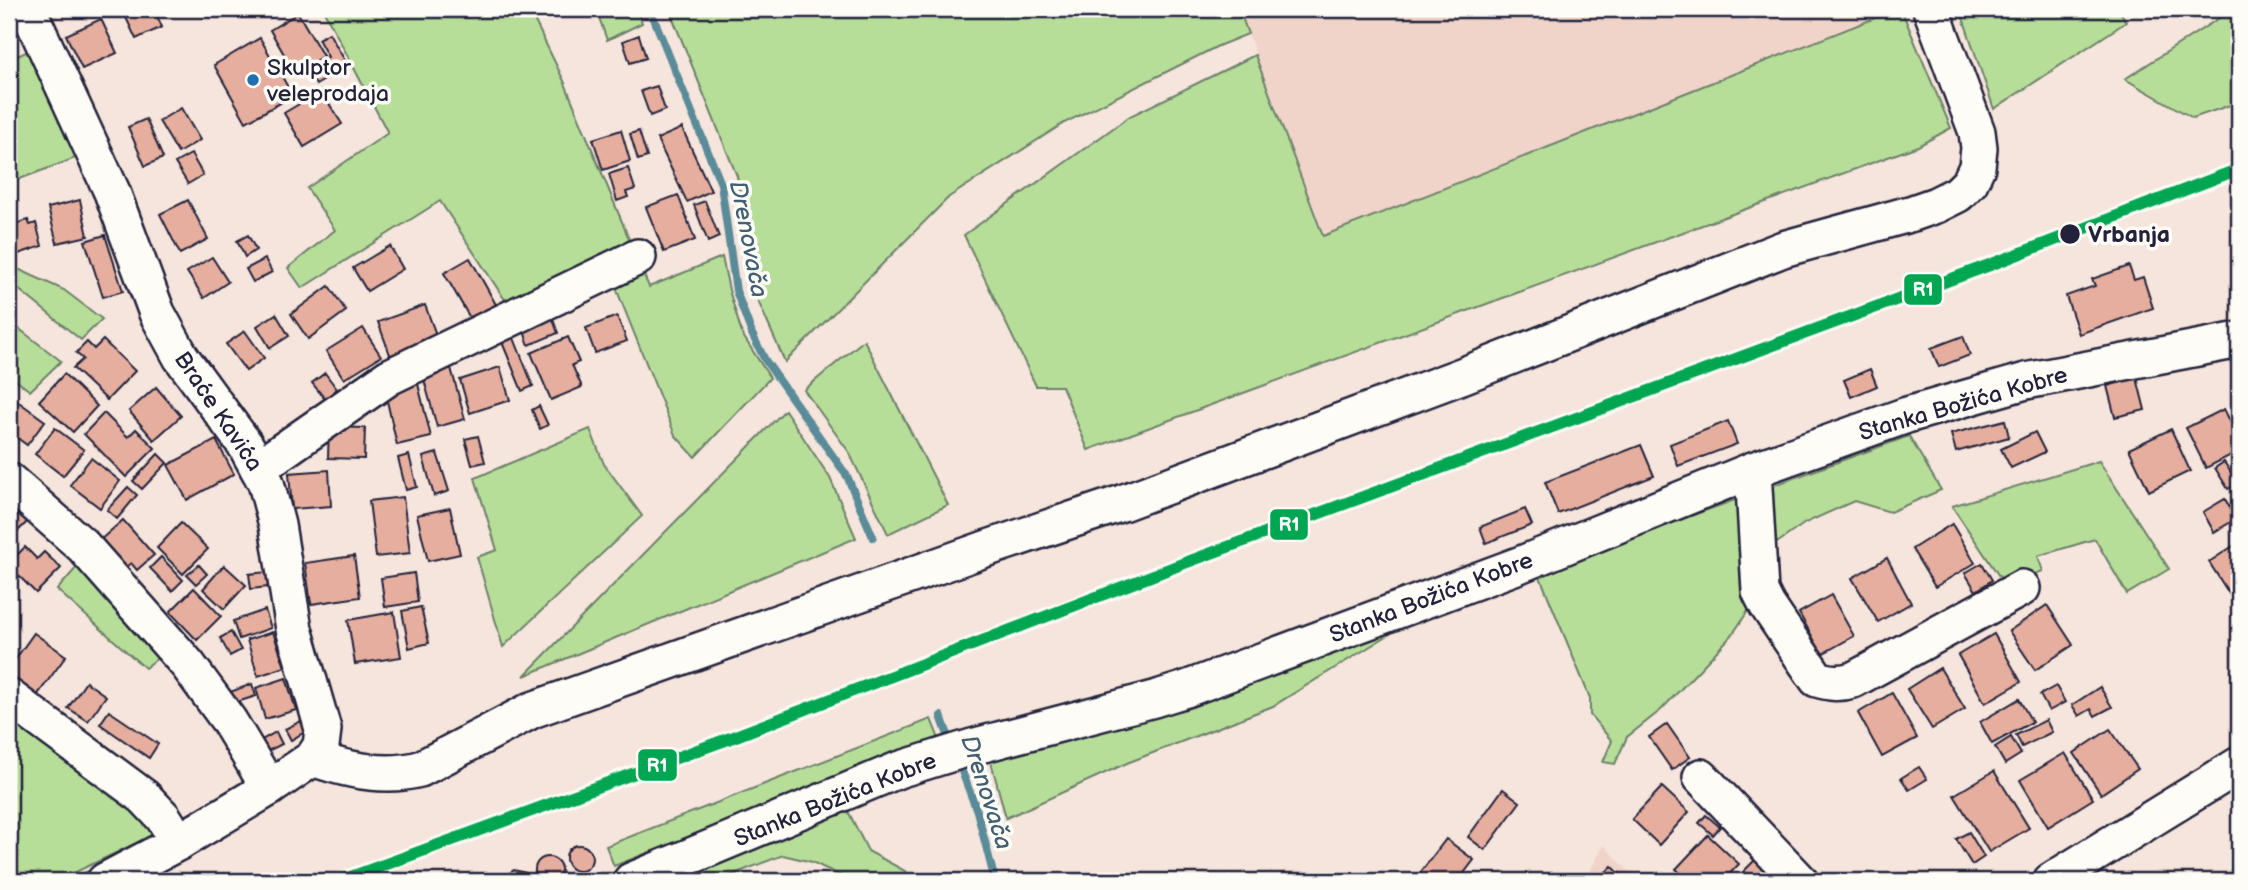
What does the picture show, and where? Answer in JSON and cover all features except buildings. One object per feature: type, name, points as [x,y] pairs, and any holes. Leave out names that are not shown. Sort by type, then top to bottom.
[{"type":"street","name":"Braće Kavića","points":[[28,9],[112,192],[157,313],[181,357],[246,446],[272,501],[294,629],[323,729],[321,746],[313,758]]},
{"type":"street","points":[[105,881],[179,842],[313,758],[336,766],[380,772],[420,769],[532,710],[1122,503],[1464,375],[1783,249],[1936,205],[1958,194],[1970,182],[1977,167],[1979,148],[1977,132],[1931,9]]},
{"type":"street","points":[[258,467],[389,377],[638,257]]},
{"type":"street","name":"Stanka Božića Kobre","points":[[631,881],[898,771],[972,747],[1186,689],[1519,565],[1753,470],[1907,415],[2026,381],[2239,340]]},
{"type":"street","points":[[1753,470],[1760,591],[1767,606],[1817,679],[1843,683],[1853,680],[2022,588]]},
{"type":"street","points":[[9,481],[83,545],[188,665],[229,721],[269,788]]},
{"type":"street","points":[[9,698],[144,797],[163,817],[179,842]]},
{"type":"street","points":[[2051,881],[2239,765]]},
{"type":"street","points":[[1701,777],[1800,881]]},
{"type":"shaded area","points":[[1239,9],[1898,9],[1323,236]]},
{"type":"shaded area","points":[[1604,845],[1638,881],[1584,881]]},
{"type":"green space","points":[[323,9],[529,9],[564,81],[634,251],[511,309],[440,201],[302,288],[288,268],[335,230],[307,188],[388,133]]},
{"type":"green space","points":[[596,9],[637,9],[642,23],[607,40]]},
{"type":"green space","points":[[669,9],[1239,9],[1248,34],[1218,46],[1064,123],[949,197],[785,362],[754,292],[737,176]]},
{"type":"green space","points":[[1901,9],[1951,128],[1918,146],[1088,450],[1062,386],[1036,386],[964,235],[1130,116],[1255,55],[1323,236]]},
{"type":"green space","points":[[1960,9],[2119,9],[2126,22],[1994,109]]},
{"type":"green space","points":[[2233,9],[2239,9],[2239,102],[2193,118],[2125,79]]},
{"type":"green space","points":[[30,50],[81,156],[9,183],[9,60]]},
{"type":"green space","points":[[722,257],[742,334],[770,378],[695,457],[675,435],[612,278],[640,266],[649,287]]},
{"type":"green space","points":[[9,265],[64,290],[102,319],[81,340],[12,284],[9,288]]},
{"type":"green space","points":[[9,321],[61,361],[30,391],[9,375]]},
{"type":"green space","points":[[864,340],[948,505],[888,534],[849,452],[804,390]]},
{"type":"green space","points":[[785,410],[830,478],[856,538],[524,676]]},
{"type":"green space","points":[[590,429],[604,464],[642,516],[503,647],[477,557],[497,550],[475,478]]},
{"type":"green space","points":[[1909,436],[1941,490],[1890,512],[1854,501],[1805,523],[1767,550],[1764,489]]},
{"type":"green space","points":[[2099,461],[2169,569],[2127,594],[2095,539],[2038,556],[2043,571],[2005,585],[1952,506]]},
{"type":"green space","points":[[1743,497],[1750,608],[1732,635],[1661,710],[1627,737],[1615,764],[1603,762],[1612,741],[1590,715],[1590,698],[1538,572]]},
{"type":"green space","points":[[83,560],[164,653],[145,668],[57,590]]},
{"type":"green space","points":[[1395,631],[1273,706],[1127,763],[1006,818],[990,758],[1140,722]]},
{"type":"green space","points":[[9,710],[150,817],[153,835],[57,881],[9,881]]},
{"type":"green space","points":[[931,719],[939,739],[614,866],[606,846]]},
{"type":"green space","points":[[848,811],[868,851],[905,871],[913,881],[852,881],[812,862],[783,855],[716,881],[673,881]]},
{"type":"waterway","name":"Drenovača","points":[[650,9],[721,184],[736,291],[752,334],[765,360],[847,476],[873,537]]},
{"type":"waterway","name":"Drenovača","points":[[941,716],[952,746]]},
{"type":"waterway","name":"Drenovača","points":[[958,761],[977,811],[995,881]]},
{"type":"waterway","points":[[74,881],[99,869]]},
{"type":"transit line","name":"R1","points":[[340,881],[728,739],[1182,564],[1995,263],[2239,169]]},
{"type":"place","name":"Skulptor veleprodaja","points":[[253,80]]},
{"type":"place","name":"Vrbanja","points":[[2070,234]]}]
